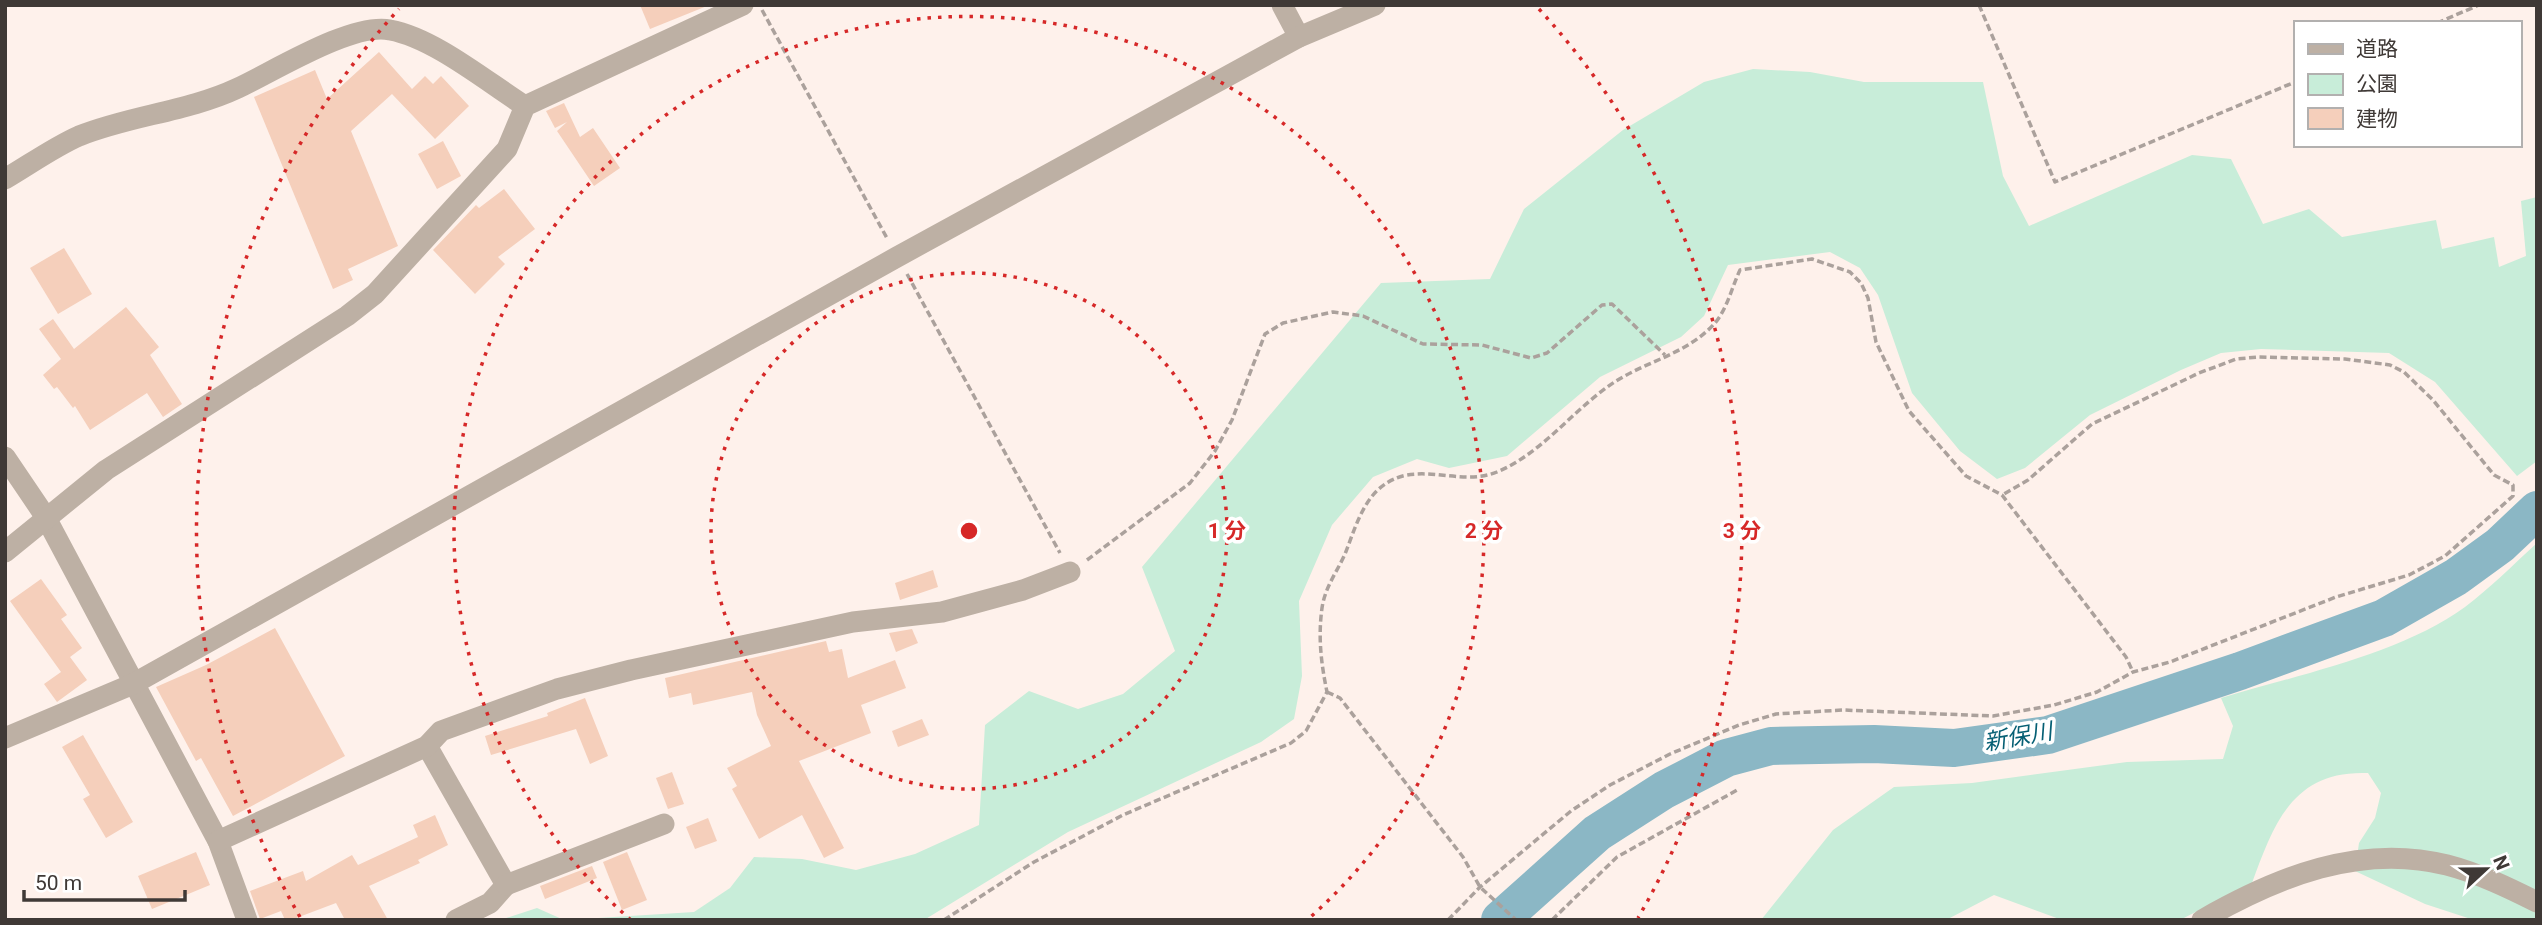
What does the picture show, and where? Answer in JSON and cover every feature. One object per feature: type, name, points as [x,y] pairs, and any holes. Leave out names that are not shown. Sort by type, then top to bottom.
[{"type":"street","points":[[1282,5],[1300,37]]},
{"type":"street","points":[[5,738],[133,684],[897,257],[1300,37],[1375,5]]},
{"type":"street","points":[[5,552],[45,516],[106,470],[347,316],[375,294],[507,149],[524,106],[731,8]]},
{"type":"street","points":[[5,179],[77,137],[118,122],[188,107],[237,89],[284,63],[371,29],[391,30],[432,47],[524,106]]},
{"type":"street","points":[[5,457],[45,516],[218,841],[247,920]]},
{"type":"street","points":[[218,841],[427,746],[441,731],[557,689],[853,622],[942,612],[1023,590],[1070,572]]},
{"type":"street","points":[[427,746],[506,885]]},
{"type":"street","points":[[456,920],[490,903],[506,885],[664,824]]},
{"type":"street","points":[[2202,920],[2297,874],[2349,860],[2391,857],[2447,865],[2537,902]]},
{"type":"path","points":[[760,5],[1070,572],[1137,526],[1190,484],[1215,451],[1232,420],[1265,334],[1283,323],[1333,312],[1363,316],[1423,344],[1482,345],[1531,358],[1547,353],[1602,305],[1612,304],[1666,356]]},
{"type":"path","points":[[1979,5],[2055,182],[2294,82]]},
{"type":"path","points":[[2442,21],[2479,5]]},
{"type":"path","points":[[944,920],[1034,862],[1123,815],[1291,743],[1306,731],[1327,692],[1319,654],[1322,607],[1328,586],[1366,501],[1382,486],[1405,476],[1432,474],[1468,479],[1517,463],[1606,387],[1695,343],[1717,322],[1740,270],[1812,258],[1850,272],[1861,283],[1868,298],[1876,342],[1909,411],[1966,475],[2002,495],[2126,657],[2133,672]]},
{"type":"path","points":[[1448,920],[1480,887],[1571,811],[1610,785],[1670,754],[1739,725],[1776,714],[1843,710],[1993,716],[2054,705],[2097,692],[2133,672],[2169,662],[2336,597],[2409,575],[2445,556],[2513,496],[2512,485],[2494,475],[2433,400],[2404,372],[2390,365],[2345,359],[2259,357],[2236,359],[2199,373],[2092,424],[2028,480],[2002,495]]},
{"type":"path","points":[[1327,692],[1340,698],[1462,857],[1480,887],[1516,920]]},
{"type":"path","points":[[1552,920],[1617,857],[1739,789]]},
{"type":"green space","points":[[1753,69],[1810,72],[1864,82],[1983,82],[2003,176],[2029,226],[2192,155],[2231,159],[2263,224],[2309,209],[2342,237],[2436,220],[2442,249],[2494,237],[2499,267],[2526,256],[2521,201],[2537,197],[2537,461],[2517,476],[2435,382],[2389,353],[2261,349],[2221,353],[2181,370],[2090,415],[2025,468],[1997,479],[1960,451],[1912,393],[1878,295],[1860,268],[1830,252],[1728,265],[1704,316],[1681,337],[1600,377],[1507,456],[1449,468],[1417,459],[1373,477],[1332,525],[1299,601],[1302,676],[1294,719],[1261,742],[1068,832],[924,920],[566,920],[694,912],[730,888],[754,857],[802,859],[856,870],[915,854],[979,825],[985,725],[1029,691],[1078,709],[1123,694],[1175,651],[1142,567],[1381,283],[1490,279],[1524,209],[1623,130],[1704,82]]},
{"type":"green space","points":[[2537,543],[2537,920],[2474,920],[2425,904],[2355,871],[2359,843],[2375,818],[2381,793],[2368,773],[2342,774],[2321,780],[2304,791],[2290,804],[2279,821],[2252,883],[2180,920],[2062,920],[1994,895],[1946,920],[1761,920],[1833,830],[1894,787],[1972,783],[2127,762],[2223,759],[2233,726],[2221,698],[2348,661],[2411,638],[2465,607]]},
{"type":"green space","points":[[537,908],[564,920],[500,920]]},
{"type":"building","points":[[640,5],[707,5],[707,6],[650,29]]},
{"type":"building","points":[[379,52],[412,89],[425,76],[433,84],[441,76],[469,106],[435,139],[392,94],[351,131],[398,246],[348,269],[353,280],[333,289],[254,97],[315,70],[327,99]]},
{"type":"building","points":[[564,103],[580,137],[593,128],[620,168],[594,186],[557,131],[567,122],[555,128],[546,111]]},
{"type":"building","points":[[443,141],[461,176],[437,189],[418,154]]},
{"type":"building","points":[[504,189],[535,229],[498,257],[505,264],[475,294],[433,250],[476,205],[479,208]]},
{"type":"building","points":[[64,248],[92,294],[58,314],[30,268]]},
{"type":"building","points":[[126,307],[159,347],[150,355],[182,404],[163,417],[147,393],[90,430],[75,406],[73,408],[57,387],[54,389],[43,375],[61,359],[39,329],[53,319],[74,349]]},
{"type":"building","points":[[933,570],[938,587],[900,600],[895,583]]},
{"type":"building","points":[[41,579],[67,615],[61,619],[82,648],[70,657],[87,680],[57,702],[44,684],[61,672],[10,601]]},
{"type":"building","points":[[275,628],[345,756],[233,816],[201,758],[196,761],[156,687],[206,665]]},
{"type":"building","points":[[912,629],[918,643],[896,652],[889,633]]},
{"type":"building","points":[[826,641],[829,652],[842,649],[848,678],[895,660],[906,688],[861,705],[871,733],[799,761],[844,848],[824,858],[802,815],[759,839],[732,789],[737,786],[727,768],[771,746],[757,715],[752,692],[693,705],[691,693],[669,698],[665,678]]},
{"type":"building","points":[[585,698],[608,756],[590,764],[576,729],[491,755],[485,736],[548,716],[547,713]]},
{"type":"building","points":[[922,719],[929,735],[898,747],[892,731]]},
{"type":"building","points":[[83,735],[133,822],[106,838],[83,799],[90,795],[62,747]]},
{"type":"building","points":[[672,772],[684,804],[668,809],[656,778]]},
{"type":"building","points":[[435,815],[448,845],[418,860],[420,863],[369,886],[388,920],[345,920],[336,903],[291,920],[285,920],[281,911],[260,919],[250,891],[303,871],[306,881],[352,855],[358,865],[418,837],[413,825]]},
{"type":"building","points":[[708,818],[717,841],[695,849],[686,827]]},
{"type":"building","points":[[196,852],[210,885],[152,909],[138,876]]},
{"type":"building","points":[[627,852],[647,900],[622,910],[603,862]]},
{"type":"building","points":[[592,866],[597,878],[545,899],[540,886]]},
{"type":"waterway","name":"新保川","points":[[1500,920],[1597,833],[1664,790],[1726,758],[1771,746],[1874,744],[1954,748],[2048,735],[2240,671],[2384,618],[2456,577],[2500,545],[2537,510]]}]
